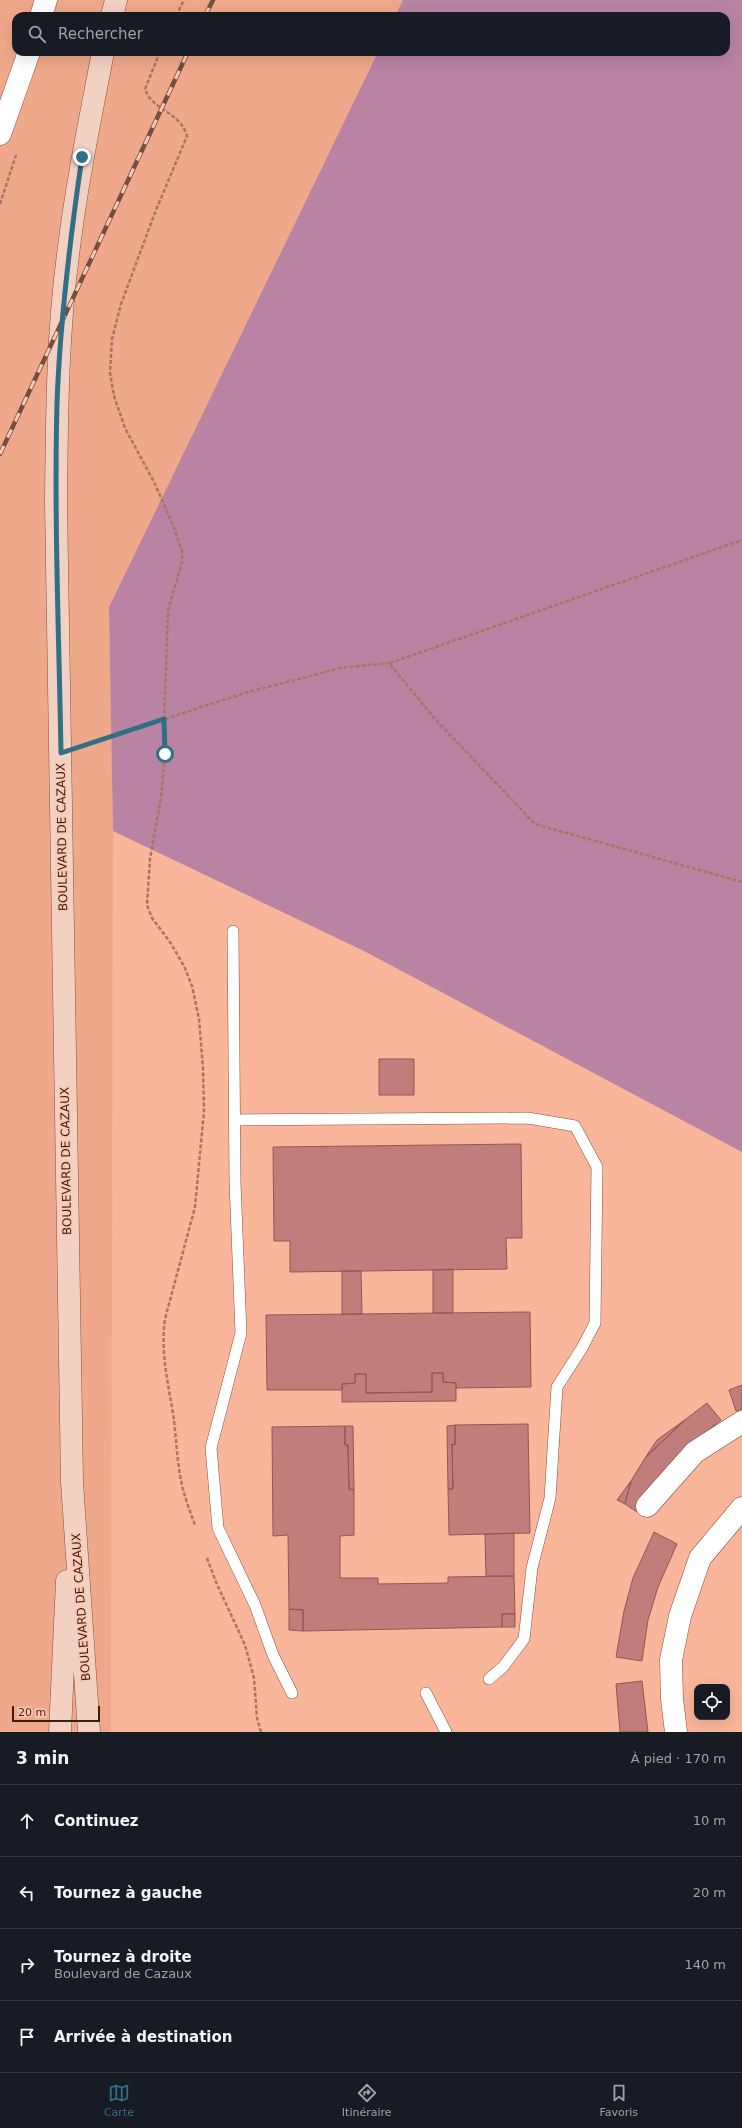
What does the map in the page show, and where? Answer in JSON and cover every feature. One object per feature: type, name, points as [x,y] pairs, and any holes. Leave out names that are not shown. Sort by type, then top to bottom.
[{"type":"main road","points":[[113,12],[116,0]]},
{"type":"main road","name":"BOULEVARD DE CAZAUX","points":[[89,1732],[72,1482],[56,501],[57,402],[67,256],[82,157],[102,56]]},
{"type":"main road","name":"BOULEVARD DE CAZAUX","points":[[60,1732],[72,1482]]},
{"type":"street","points":[[42,12],[46,0]]},
{"type":"street","points":[[0,134],[27,56]]},
{"type":"street","points":[[647,1506],[695,1452],[742,1422]]},
{"type":"street","points":[[676,1732],[672,1699],[671,1660],[680,1616],[700,1558],[742,1508]]},
{"type":"lane","points":[[233,931],[235,1182],[241,1333],[212,1448],[218,1528],[255,1605],[272,1655],[292,1693]]},
{"type":"lane","points":[[234,1120],[528,1118],[575,1126],[597,1167],[595,1323],[582,1348],[557,1387],[550,1498],[532,1568],[524,1639],[504,1667],[489,1679]]},
{"type":"lane","points":[[426,1693],[446,1732]]},
{"type":"path","points":[[178,12],[184,0]]},
{"type":"path","points":[[158,56],[146,83],[145,89],[147,95],[182,123],[187,136],[156,210],[121,304],[112,340],[110,373],[114,396],[125,428],[154,482],[175,530],[182,551],[182,562],[168,611],[164,719],[165,754],[161,797],[150,859],[147,905],[152,918],[170,942],[184,966],[192,986],[199,1019],[203,1068],[204,1111],[195,1207],[165,1319],[163,1351],[174,1419],[180,1476],[185,1498],[197,1530]]},
{"type":"path","points":[[61,753],[248,692],[342,668],[389,664],[742,540]]},
{"type":"path","points":[[389,664],[435,719],[535,824],[742,882]]},
{"type":"path","points":[[205,1552],[216,1582],[245,1645],[254,1678],[257,1718],[261,1732]]},
{"type":"shaded area","points":[[0,0],[403,0],[397,12],[12,12],[12,56],[376,56],[109,607],[113,831],[111,1732],[0,1732]]},
{"type":"shaded area","points":[[403,0],[742,0],[742,1152],[364,951],[113,831],[109,607],[376,56],[730,56],[730,12],[397,12]]},
{"type":"building","points":[[379,1059],[414,1059],[414,1095],[379,1095]]},
{"type":"building","points":[[521,1144],[522,1238],[506,1238],[507,1269],[290,1272],[290,1241],[274,1241],[273,1147]]},
{"type":"building","points":[[453,1269],[453,1313],[433,1313],[433,1270]]},
{"type":"building","points":[[342,1271],[361,1271],[362,1314],[342,1314]]},
{"type":"building","points":[[530,1312],[531,1387],[456,1388],[456,1383],[443,1382],[443,1373],[432,1373],[432,1392],[366,1393],[366,1374],[355,1374],[355,1383],[342,1384],[342,1390],[267,1390],[266,1315]]},
{"type":"building","points":[[432,1373],[443,1373],[443,1382],[456,1383],[456,1401],[342,1402],[342,1384],[355,1383],[355,1374],[366,1374],[366,1393],[432,1392]]},
{"type":"building","points":[[742,1385],[742,1409],[736,1411],[729,1390]]},
{"type":"building","points":[[707,1403],[721,1420],[688,1446],[658,1477],[637,1512],[625,1504],[631,1481],[645,1458],[686,1419]]},
{"type":"building","points":[[686,1419],[645,1458],[657,1440]]},
{"type":"building","points":[[528,1424],[530,1533],[449,1535],[448,1489],[453,1489],[452,1444],[455,1445],[455,1425]]},
{"type":"building","points":[[455,1425],[455,1445],[452,1444],[453,1489],[448,1489],[447,1426]]},
{"type":"building","points":[[345,1426],[345,1445],[348,1445],[349,1489],[354,1490],[354,1535],[340,1536],[340,1578],[378,1578],[378,1584],[448,1583],[448,1577],[514,1576],[515,1614],[502,1614],[502,1627],[303,1631],[303,1610],[289,1609],[288,1535],[273,1536],[272,1427]]},
{"type":"building","points":[[345,1426],[353,1426],[354,1490],[349,1489],[348,1445],[345,1445]]},
{"type":"building","points":[[631,1481],[625,1504],[617,1500]]},
{"type":"building","points":[[654,1532],[677,1544],[658,1587],[648,1620],[642,1661],[616,1657],[624,1611],[633,1578]]},
{"type":"building","points":[[514,1533],[514,1576],[486,1576],[485,1534]]},
{"type":"building","points":[[289,1609],[303,1610],[303,1631],[289,1630]]},
{"type":"building","points":[[502,1614],[515,1614],[515,1627],[502,1627]]},
{"type":"building","points":[[642,1681],[648,1732],[620,1732],[616,1684]]},
{"type":"railway","points":[[207,12],[213,0]]},
{"type":"railway","points":[[0,454],[186,56]]},
{"type":"route","points":[[82,157],[67,256],[57,402],[56,501],[61,753],[164,719],[165,754]]}]
